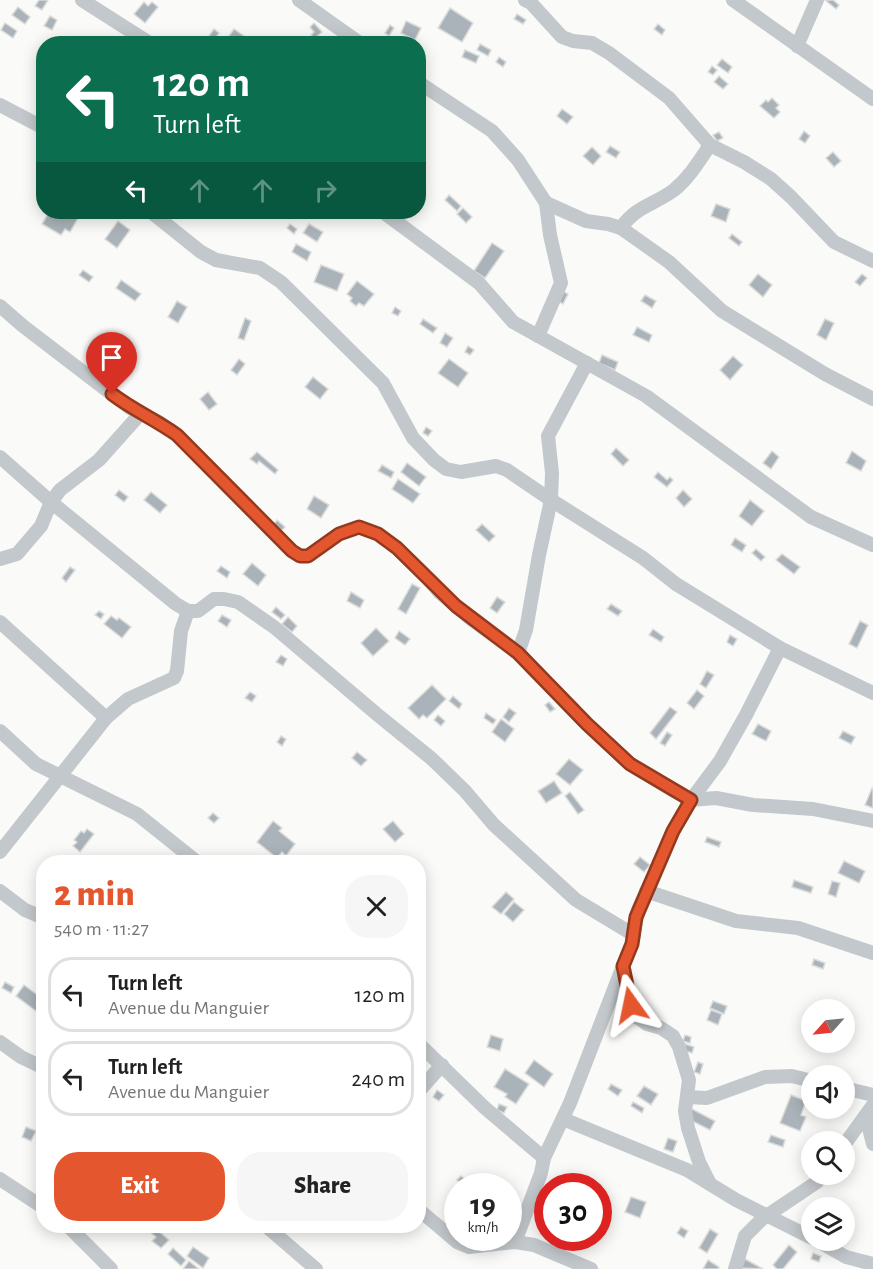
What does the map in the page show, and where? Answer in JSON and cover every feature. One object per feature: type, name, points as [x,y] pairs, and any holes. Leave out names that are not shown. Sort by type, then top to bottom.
[{"type":"street","points":[[82,0],[139,36]]},
{"type":"street","points":[[298,0],[350,36]]},
{"type":"street","points":[[525,0],[531,3],[562,37],[592,43],[669,98],[710,145],[771,179],[834,242],[873,261]]},
{"type":"street","points":[[733,0],[873,99]]},
{"type":"street","points":[[797,46],[817,0]]},
{"type":"street","points":[[426,87],[492,130],[518,160],[546,202],[550,235],[561,283],[537,336]]},
{"type":"street","points":[[0,105],[36,124]]},
{"type":"street","points":[[621,228],[633,212],[673,191],[685,180],[710,145]]},
{"type":"street","points":[[546,202],[586,221],[621,228],[669,262],[722,310],[806,363],[873,399]]},
{"type":"street","points":[[160,219],[201,252],[216,260],[260,268],[281,282],[383,383],[413,438],[446,469],[461,472],[496,466],[507,470],[644,558],[675,584],[780,648],[873,693]]},
{"type":"street","points":[[392,219],[479,283],[513,322],[646,396],[811,517],[873,545]]},
{"type":"street","points":[[0,306],[130,408],[159,422],[177,435],[292,551],[300,556],[308,556],[339,534],[359,527],[378,534],[397,548],[440,593],[463,613],[518,653],[587,724],[630,764],[691,800],[716,798],[753,805],[813,809],[873,821]]},
{"type":"street","points":[[518,653],[526,630],[551,500],[552,473],[548,436],[587,363]]},
{"type":"street","points":[[0,559],[17,554],[41,526],[51,502],[60,490],[99,460],[141,413]]},
{"type":"street","points":[[0,457],[51,502],[176,604],[188,611],[198,611],[214,599],[224,599],[238,603],[274,627],[432,759],[465,791],[494,825],[576,900],[634,935]]},
{"type":"street","points":[[0,852],[105,718],[129,699],[174,678],[188,611]]},
{"type":"street","points":[[0,622],[105,718]]},
{"type":"street","points":[[522,1223],[541,1173],[544,1158],[563,1119],[623,966],[634,935],[636,917],[646,891],[673,831],[691,800],[720,761],[780,648]]},
{"type":"street","points":[[0,731],[36,764],[137,814],[188,855]]},
{"type":"street","points":[[0,891],[25,910],[36,915]]},
{"type":"street","points":[[646,891],[736,921],[798,928],[873,953]]},
{"type":"street","points":[[623,966],[631,1005],[638,1017],[647,1024],[661,1028],[673,1036],[679,1047],[689,1080],[685,1111],[688,1128],[699,1162],[710,1184]]},
{"type":"street","points":[[0,1041],[21,1057],[36,1064]]},
{"type":"street","points":[[426,1050],[485,1108],[544,1158]]},
{"type":"street","points":[[426,1083],[442,1065]]},
{"type":"street","points":[[687,1097],[707,1098],[765,1077],[792,1076],[801,1078]]},
{"type":"street","points":[[855,1091],[873,1095]]},
{"type":"street","points":[[869,1111],[873,1144]]},
{"type":"street","points":[[854,1131],[869,1111]]},
{"type":"street","points":[[563,1119],[687,1170],[767,1216],[801,1233]]},
{"type":"street","points":[[0,1179],[36,1200]]},
{"type":"street","points":[[735,1269],[745,1236],[767,1216],[813,1185]]},
{"type":"street","points":[[426,1217],[444,1232]]},
{"type":"street","points":[[75,1233],[111,1269]]},
{"type":"street","points":[[274,1233],[316,1269]]},
{"type":"street","points":[[522,1243],[534,1245],[591,1269]]},
{"type":"street","points":[[835,1251],[846,1257],[873,1264]]},
{"type":"building","points":[[39,0],[48,0],[42,10],[35,6]]},
{"type":"building","points":[[825,0],[833,0],[839,5],[836,9]]},
{"type":"building","points":[[144,2],[148,6],[152,2],[158,7],[145,23],[134,14]]},
{"type":"building","points":[[18,7],[30,17],[25,24],[12,15]]},
{"type":"building","points":[[450,8],[473,23],[462,42],[438,28]]},
{"type":"building","points":[[517,14],[526,20],[523,24],[514,19]]},
{"type":"building","points":[[50,16],[57,20],[52,30],[44,26]]},
{"type":"building","points":[[406,21],[421,28],[417,36],[407,36],[401,33]]},
{"type":"building","points":[[5,23],[17,31],[13,38],[1,30]]},
{"type":"building","points":[[314,23],[322,32],[317,36],[312,36],[314,32],[310,27]]},
{"type":"building","points":[[658,24],[665,30],[662,35],[654,29]]},
{"type":"building","points":[[390,25],[394,28],[389,36],[385,33]]},
{"type":"building","points":[[214,29],[219,33],[217,36],[209,36]]},
{"type":"building","points":[[234,29],[244,36],[229,36]]},
{"type":"building","points":[[480,44],[491,50],[488,56],[477,50]]},
{"type":"building","points":[[465,50],[479,56],[476,63],[462,57]]},
{"type":"building","points":[[499,57],[506,62],[503,67],[496,62]]},
{"type":"building","points":[[722,59],[732,67],[728,73],[717,65]]},
{"type":"building","points":[[712,66],[717,70],[713,75],[708,72]]},
{"type":"building","points":[[719,76],[728,84],[723,89],[714,82]]},
{"type":"building","points":[[772,98],[779,105],[776,108],[780,112],[774,118],[760,106]]},
{"type":"building","points":[[562,109],[573,117],[567,124],[557,116]]},
{"type":"building","points":[[804,131],[810,136],[805,143],[799,139]]},
{"type":"building","points":[[719,132],[723,138],[717,141],[713,135]]},
{"type":"building","points":[[610,146],[620,152],[616,158],[606,152]]},
{"type":"building","points":[[592,147],[601,156],[593,165],[583,156]]},
{"type":"building","points":[[833,152],[841,161],[834,167],[826,158]]},
{"type":"building","points":[[449,195],[461,206],[457,211],[445,200]]},
{"type":"building","points":[[716,204],[730,209],[726,222],[711,216]]},
{"type":"building","points":[[463,208],[472,217],[466,223],[457,214]]},
{"type":"building","points":[[45,219],[77,219],[70,232],[65,229],[61,235],[42,224]]},
{"type":"building","points":[[118,221],[130,230],[117,248],[105,239]]},
{"type":"building","points":[[290,224],[297,229],[294,234],[287,228]]},
{"type":"building","points":[[309,224],[323,232],[317,242],[303,233]]},
{"type":"building","points":[[732,234],[742,242],[739,246],[729,238]]},
{"type":"building","points":[[492,243],[504,251],[485,278],[474,271]]},
{"type":"building","points":[[296,244],[311,252],[307,261],[292,252]]},
{"type":"building","points":[[321,265],[344,274],[337,291],[314,282]]},
{"type":"building","points":[[83,270],[93,277],[89,282],[79,275]]},
{"type":"building","points":[[758,274],[772,285],[763,297],[749,285]]},
{"type":"building","points":[[862,274],[867,278],[860,286],[855,282]]},
{"type":"building","points":[[121,280],[141,294],[135,301],[116,288]]},
{"type":"building","points":[[357,281],[374,294],[364,306],[359,303],[356,306],[347,294]]},
{"type":"building","points":[[561,290],[568,294],[563,304],[556,300]]},
{"type":"building","points":[[645,295],[656,301],[652,308],[641,301]]},
{"type":"building","points":[[177,301],[187,307],[178,323],[168,317]]},
{"type":"building","points":[[395,307],[401,311],[398,316],[392,313]]},
{"type":"building","points":[[245,318],[251,321],[244,340],[238,338]]},
{"type":"building","points":[[423,319],[437,328],[433,333],[420,324]]},
{"type":"building","points":[[825,319],[834,323],[826,340],[817,335]]},
{"type":"building","points":[[637,327],[652,335],[649,342],[633,335]]},
{"type":"building","points":[[445,333],[453,338],[447,347],[440,343]]},
{"type":"building","points":[[468,346],[474,350],[470,355],[465,352]]},
{"type":"building","points":[[602,355],[618,362],[615,370],[599,363]]},
{"type":"building","points":[[733,356],[743,365],[730,380],[720,370]]},
{"type":"building","points":[[239,359],[245,364],[237,375],[231,370]]},
{"type":"building","points":[[449,359],[468,373],[458,387],[438,373]]},
{"type":"building","points":[[313,377],[328,389],[320,399],[305,387]]},
{"type":"building","points":[[208,392],[217,404],[209,410],[200,399]]},
{"type":"building","points":[[426,427],[432,431],[428,436],[423,433]]},
{"type":"building","points":[[616,448],[629,460],[623,466],[611,454]]},
{"type":"building","points":[[772,451],[779,457],[771,469],[763,463]]},
{"type":"building","points":[[852,451],[866,461],[861,471],[846,463]]},
{"type":"building","points":[[257,452],[278,470],[275,474],[259,461],[257,464],[250,459]]},
{"type":"building","points":[[407,463],[426,477],[419,486],[401,472]]},
{"type":"building","points":[[382,465],[394,472],[391,478],[378,471]]},
{"type":"building","points":[[658,472],[667,480],[670,477],[673,480],[667,487],[654,477]]},
{"type":"building","points":[[398,479],[420,494],[413,503],[392,489]]},
{"type":"building","points":[[119,490],[128,497],[124,502],[115,495]]},
{"type":"building","points":[[683,490],[692,499],[684,507],[676,498]]},
{"type":"building","points":[[151,492],[167,505],[160,513],[144,500]]},
{"type":"building","points":[[314,496],[329,505],[321,518],[307,509]]},
{"type":"building","points":[[750,500],[764,511],[752,526],[739,516]]},
{"type":"building","points":[[277,520],[285,527],[279,533],[272,527]]},
{"type":"building","points":[[482,524],[495,536],[489,542],[476,530]]},
{"type":"building","points":[[735,538],[746,545],[742,552],[731,545]]},
{"type":"building","points":[[756,549],[765,557],[761,561],[752,553]]},
{"type":"building","points":[[782,554],[800,567],[794,574],[776,560]]},
{"type":"building","points":[[252,563],[266,575],[258,586],[243,574]]},
{"type":"building","points":[[221,566],[230,572],[227,578],[217,571]]},
{"type":"building","points":[[70,567],[75,570],[66,582],[62,578]]},
{"type":"building","points":[[412,584],[420,588],[406,614],[398,609]]},
{"type":"building","points":[[351,592],[364,600],[360,608],[347,601]]},
{"type":"building","points":[[497,597],[505,602],[497,613],[490,608]]},
{"type":"building","points":[[611,604],[622,611],[618,616],[607,609]]},
{"type":"building","points":[[276,607],[285,615],[281,619],[272,612]]},
{"type":"building","points":[[99,611],[104,614],[101,619],[95,615]]},
{"type":"building","points":[[222,615],[231,620],[227,627],[218,621]]},
{"type":"building","points":[[111,616],[117,620],[119,618],[131,627],[122,638],[104,624]]},
{"type":"building","points":[[288,617],[297,626],[292,632],[282,624]]},
{"type":"building","points":[[860,621],[868,625],[857,648],[849,644]]},
{"type":"building","points":[[376,628],[389,641],[373,656],[361,643]]},
{"type":"building","points":[[653,629],[664,637],[661,642],[649,635]]},
{"type":"building","points":[[399,631],[410,639],[405,645],[395,638]]},
{"type":"building","points":[[730,635],[737,639],[733,646],[727,642]]},
{"type":"building","points":[[281,655],[287,659],[283,666],[276,662]]},
{"type":"building","points":[[707,671],[714,675],[706,688],[700,684]]},
{"type":"building","points":[[432,685],[446,699],[427,718],[423,715],[419,719],[408,708]]},
{"type":"building","points":[[697,690],[704,696],[694,709],[687,703]]},
{"type":"building","points":[[250,692],[256,696],[252,702],[245,698]]},
{"type":"building","points":[[453,696],[462,704],[459,709],[449,701]]},
{"type":"building","points":[[549,702],[555,709],[550,712],[545,705]]},
{"type":"building","points":[[670,707],[677,712],[656,739],[650,733]]},
{"type":"building","points":[[509,708],[516,713],[509,722],[503,717]]},
{"type":"building","points":[[486,713],[496,720],[493,724],[484,718]]},
{"type":"building","points":[[438,715],[445,721],[441,726],[434,720]]},
{"type":"building","points":[[501,719],[514,729],[505,742],[492,732]]},
{"type":"building","points":[[758,724],[771,731],[766,741],[752,734]]},
{"type":"building","points":[[843,731],[855,737],[851,744],[839,738]]},
{"type":"building","points":[[667,732],[672,735],[665,746],[660,743]]},
{"type":"building","points":[[281,736],[286,739],[282,746],[277,742]]},
{"type":"building","points":[[357,752],[367,760],[361,766],[352,758]]},
{"type":"building","points":[[569,759],[583,770],[570,785],[556,774]]},
{"type":"building","points":[[554,781],[562,793],[546,803],[538,791]]},
{"type":"building","points":[[873,789],[873,808],[865,805]]},
{"type":"building","points":[[570,792],[584,810],[578,814],[565,796]]},
{"type":"building","points":[[213,813],[219,818],[214,823],[208,818]]},
{"type":"building","points":[[273,821],[282,828],[279,831],[295,844],[287,855],[282,852],[280,855],[273,855],[257,842]]},
{"type":"building","points":[[393,821],[404,834],[395,842],[383,829]]},
{"type":"building","points":[[87,829],[94,834],[80,852],[73,846],[77,842],[74,840],[81,831],[84,833]]},
{"type":"building","points":[[707,837],[721,842],[719,847],[705,842]]},
{"type":"building","points":[[640,857],[650,865],[644,872],[634,864]]},
{"type":"building","points":[[844,861],[865,871],[859,883],[838,873]]},
{"type":"building","points":[[794,880],[813,887],[811,893],[792,887]]},
{"type":"building","points":[[832,881],[840,883],[836,897],[828,894]]},
{"type":"building","points":[[506,892],[514,899],[501,914],[492,907]]},
{"type":"building","points":[[514,902],[524,910],[513,922],[504,914]]},
{"type":"building","points":[[814,959],[825,963],[823,969],[812,965]]},
{"type":"building","points":[[5,982],[14,987],[11,993],[2,988]]},
{"type":"building","points":[[24,985],[36,994],[36,1011],[16,996]]},
{"type":"building","points":[[713,1001],[727,1006],[724,1014],[710,1008]]},
{"type":"building","points":[[711,1010],[722,1014],[718,1025],[707,1020]]},
{"type":"building","points":[[491,1035],[503,1039],[500,1051],[487,1047]]},
{"type":"building","points":[[685,1035],[691,1037],[690,1043],[683,1041]]},
{"type":"building","points":[[685,1044],[694,1047],[692,1053],[683,1050]]},
{"type":"building","points":[[534,1060],[553,1074],[544,1087],[525,1073]]},
{"type":"building","points":[[698,1062],[703,1064],[700,1074],[694,1072]]},
{"type":"building","points":[[505,1069],[529,1084],[516,1104],[505,1097],[507,1094],[494,1087]]},
{"type":"building","points":[[611,1084],[622,1090],[618,1096],[608,1089]]},
{"type":"building","points":[[644,1086],[658,1094],[651,1105],[637,1096]]},
{"type":"building","points":[[437,1090],[444,1095],[439,1101],[433,1097]]},
{"type":"building","points":[[791,1095],[801,1099],[801,1119],[805,1119],[800,1131],[780,1123]]},
{"type":"building","points":[[633,1102],[644,1108],[642,1113],[631,1106]]},
{"type":"building","points":[[499,1104],[507,1107],[504,1113],[497,1110]]},
{"type":"building","points":[[692,1109],[715,1121],[710,1130],[688,1119]]},
{"type":"building","points":[[26,1127],[36,1131],[31,1141],[22,1137]]},
{"type":"building","points":[[771,1135],[785,1140],[783,1147],[768,1142]]},
{"type":"building","points":[[668,1138],[677,1141],[673,1152],[664,1149]]},
{"type":"building","points":[[631,1197],[646,1202],[640,1218],[625,1212]]},
{"type":"building","points":[[681,1227],[688,1231],[684,1238],[677,1233]]},
{"type":"building","points":[[710,1229],[718,1234],[707,1253],[699,1248]]},
{"type":"building","points":[[151,1233],[161,1233],[169,1240],[161,1248],[152,1241],[156,1237]]},
{"type":"building","points":[[789,1245],[797,1252],[783,1269],[777,1269],[773,1265]]},
{"type":"building","points":[[193,1247],[209,1258],[203,1268],[187,1256]]},
{"type":"building","points":[[173,1248],[186,1260],[181,1266],[168,1254]]},
{"type":"building","points":[[813,1253],[821,1256],[819,1262],[811,1259]]},
{"type":"building","points":[[745,1259],[763,1269],[741,1268]]},
{"type":"building","points":[[708,1260],[719,1267],[718,1269],[703,1269]]},
{"type":"building","points":[[189,1261],[199,1269],[183,1269]]},
{"type":"route","points":[[112,394],[130,408],[159,422],[177,435],[292,551],[300,556],[308,556],[339,534],[359,527],[378,534],[397,548],[440,593],[471,620],[518,653],[587,724],[630,764],[691,800],[673,831],[638,910],[632,944],[623,966],[631,1005]]}]
